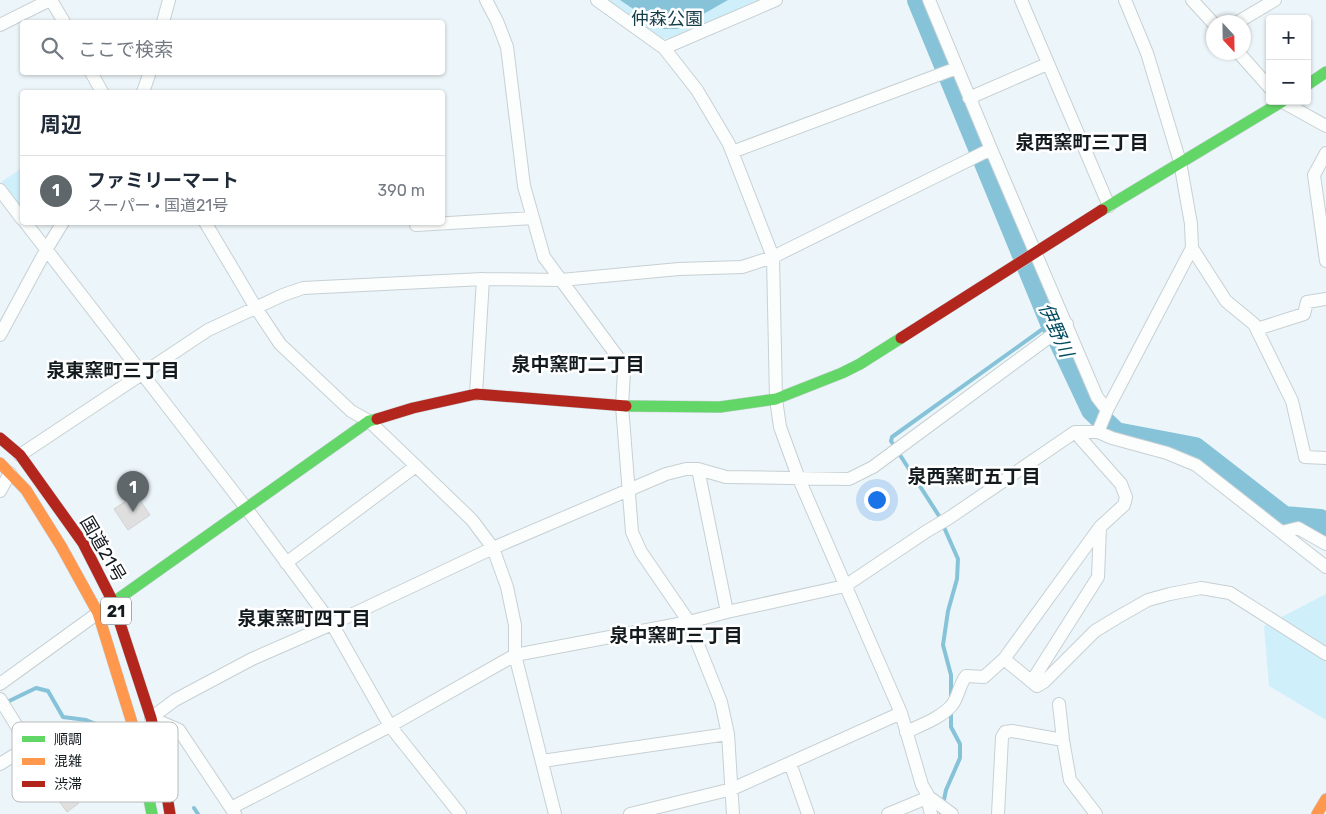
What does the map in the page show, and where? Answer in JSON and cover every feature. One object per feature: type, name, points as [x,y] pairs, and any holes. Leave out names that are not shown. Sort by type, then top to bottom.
[{"type":"main road","points":[[1311,82],[1326,72]]},
{"type":"main road","points":[[98,613],[369,421],[413,408],[476,394],[622,406],[720,407],[776,399],[842,373],[860,364],[1109,206],[1275,105]]},
{"type":"main road","name":"国道21号","points":[[0,438],[20,455],[83,543],[114,602],[152,722]]},
{"type":"main road","name":"国道21号","points":[[0,463],[26,490],[61,546],[98,613],[133,722]]},
{"type":"main road","points":[[1317,814],[1326,799]]},
{"type":"street","points":[[0,25],[51,0],[63,20]]},
{"type":"street","points":[[164,20],[169,0]]},
{"type":"street","points":[[486,0],[498,21],[506,47],[524,186],[544,257],[617,356],[624,371],[622,406],[632,532],[641,552],[689,622],[721,702],[728,734],[733,814]]},
{"type":"street","points":[[597,0],[664,48],[697,90],[729,144],[773,257],[776,399],[780,427],[799,479],[901,713],[922,786],[932,804]]},
{"type":"street","points":[[664,48],[776,0]]},
{"type":"street","points":[[929,0],[1097,396],[1107,410]]},
{"type":"street","points":[[1021,0],[1109,206]]},
{"type":"street","points":[[1125,0],[1147,53],[1180,162],[1192,248],[1226,301],[1254,324],[1257,329],[1292,401],[1305,457],[1326,458]]},
{"type":"street","points":[[1192,0],[1206,15]]},
{"type":"street","points":[[1250,15],[1275,0]]},
{"type":"street","points":[[1245,60],[1266,84]]},
{"type":"street","points":[[969,98],[1047,64]]},
{"type":"street","points":[[732,152],[957,68]]},
{"type":"street","points":[[93,75],[101,90]]},
{"type":"street","points":[[144,90],[149,75]]},
{"type":"street","points":[[1289,105],[1326,126]]},
{"type":"street","points":[[20,455],[208,330],[283,295],[303,288],[483,279],[561,280],[679,269],[742,267],[773,257],[991,149]]},
{"type":"street","points":[[1326,153],[1314,175],[1326,261]]},
{"type":"street","points":[[0,190],[20,216]]},
{"type":"street","points":[[445,223],[533,218]]},
{"type":"street","points":[[27,225],[246,508],[332,624],[390,726],[460,814]]},
{"type":"street","points":[[0,334],[61,225]]},
{"type":"street","points":[[207,225],[256,308],[280,344],[351,411],[369,421],[416,466],[472,520],[493,548],[507,586],[515,625],[515,655],[555,814]]},
{"type":"street","points":[[1098,432],[1107,410],[1192,248]]},
{"type":"street","points":[[476,394],[483,279]]},
{"type":"street","points":[[1257,329],[1304,314],[1307,302],[1326,299]]},
{"type":"street","points":[[160,722],[151,718],[175,700],[252,659],[332,624],[493,548],[666,474],[686,469],[698,469],[726,477],[849,479],[873,467],[1067,324]]},
{"type":"street","points":[[906,732],[953,705],[961,683],[966,676],[984,677],[1004,659],[1100,527],[1124,505],[1126,497],[1121,484],[1074,432]]},
{"type":"street","points":[[178,730],[233,811],[390,726],[515,655],[689,622],[845,586],[949,518],[1074,432],[1098,432],[1112,438],[1167,453],[1196,465],[1326,567]]},
{"type":"street","points":[[286,563],[416,466]]},
{"type":"street","points":[[698,469],[727,612]]},
{"type":"street","points":[[0,490],[10,473]]},
{"type":"street","points":[[1032,681],[1098,577],[1100,527]]},
{"type":"street","points":[[1282,532],[1298,528],[1326,544]]},
{"type":"street","points":[[1004,659],[1037,686],[1044,682],[1095,631],[1140,604],[1170,594],[1201,588],[1230,593],[1326,654]]},
{"type":"street","points":[[0,684],[98,613]]},
{"type":"street","points":[[0,699],[15,722]]},
{"type":"street","points":[[1059,704],[1070,780],[1096,814]]},
{"type":"street","points":[[630,814],[732,790],[901,713]]},
{"type":"street","points":[[998,814],[1002,737],[1005,732],[1012,731],[1063,740]]},
{"type":"street","points":[[542,761],[728,734]]},
{"type":"street","points":[[0,764],[12,757]]},
{"type":"street","points":[[790,763],[808,814]]},
{"type":"street","points":[[888,814],[932,804],[950,811]]},
{"type":"green space","name":"仲森公園","points":[[607,0],[767,0],[682,36],[663,39]]},
{"type":"green space","points":[[20,169],[20,208],[1,182]]},
{"type":"green space","points":[[1326,594],[1326,720],[1269,686],[1264,626]]},
{"type":"water","points":[[620,0],[728,0],[677,29],[663,29]]},
{"type":"building","points":[[136,494],[150,515],[128,530],[114,509]]},
{"type":"building","points":[[60,802],[78,802],[79,803],[67,812]]},
{"type":"waterway","name":"伊野川","points":[[918,0],[1051,323],[1092,410],[1116,433],[1195,448],[1284,517],[1320,520],[1326,525]]},
{"type":"waterway","points":[[941,519],[891,441],[892,437],[1051,323]]},
{"type":"waterway","points":[[943,525],[958,559],[957,579],[948,611],[943,645],[951,675],[951,698]]},
{"type":"waterway","points":[[5,703],[36,688],[48,691],[63,717],[91,722]]},
{"type":"waterway","points":[[941,814],[946,790],[960,758],[960,744],[951,727],[951,712]]},
{"type":"waterway","points":[[194,808],[198,814]]},
{"type":"traffic: fast","points":[[1311,82],[1326,72]]},
{"type":"traffic: fast","points":[[1102,210],[1276,105]]},
{"type":"traffic: fast","points":[[626,406],[720,407],[776,399],[842,373],[901,338]]},
{"type":"traffic: fast","points":[[104,609],[369,421],[377,419]]},
{"type":"traffic: fast","points":[[150,802],[152,814]]},
{"type":"traffic: slow","points":[[0,463],[26,490],[61,546],[98,613],[132,722]]},
{"type":"traffic: slow","points":[[1317,814],[1326,799]]},
{"type":"traffic: jam","points":[[901,338],[1102,210]]},
{"type":"traffic: jam","points":[[377,419],[413,408],[476,394],[626,406]]},
{"type":"traffic: jam","points":[[0,438],[20,455],[83,543],[113,602],[152,722]]},
{"type":"traffic: jam","points":[[168,802],[170,814]]},
{"type":"place","name":"ファミリーマート","points":[[133,512]]},
{"type":"district","name":"泉西窯町三丁目","points":[[1082,142]]},
{"type":"district","name":"泉中窯町二丁目","points":[[578,364]]},
{"type":"district","name":"泉東窯町三丁目","points":[[113,370]]},
{"type":"district","name":"泉西窯町五丁目","points":[[974,476]]},
{"type":"district","name":"泉東窯町四丁目","points":[[304,618]]},
{"type":"district","name":"泉中窯町三丁目","points":[[676,635]]}]
